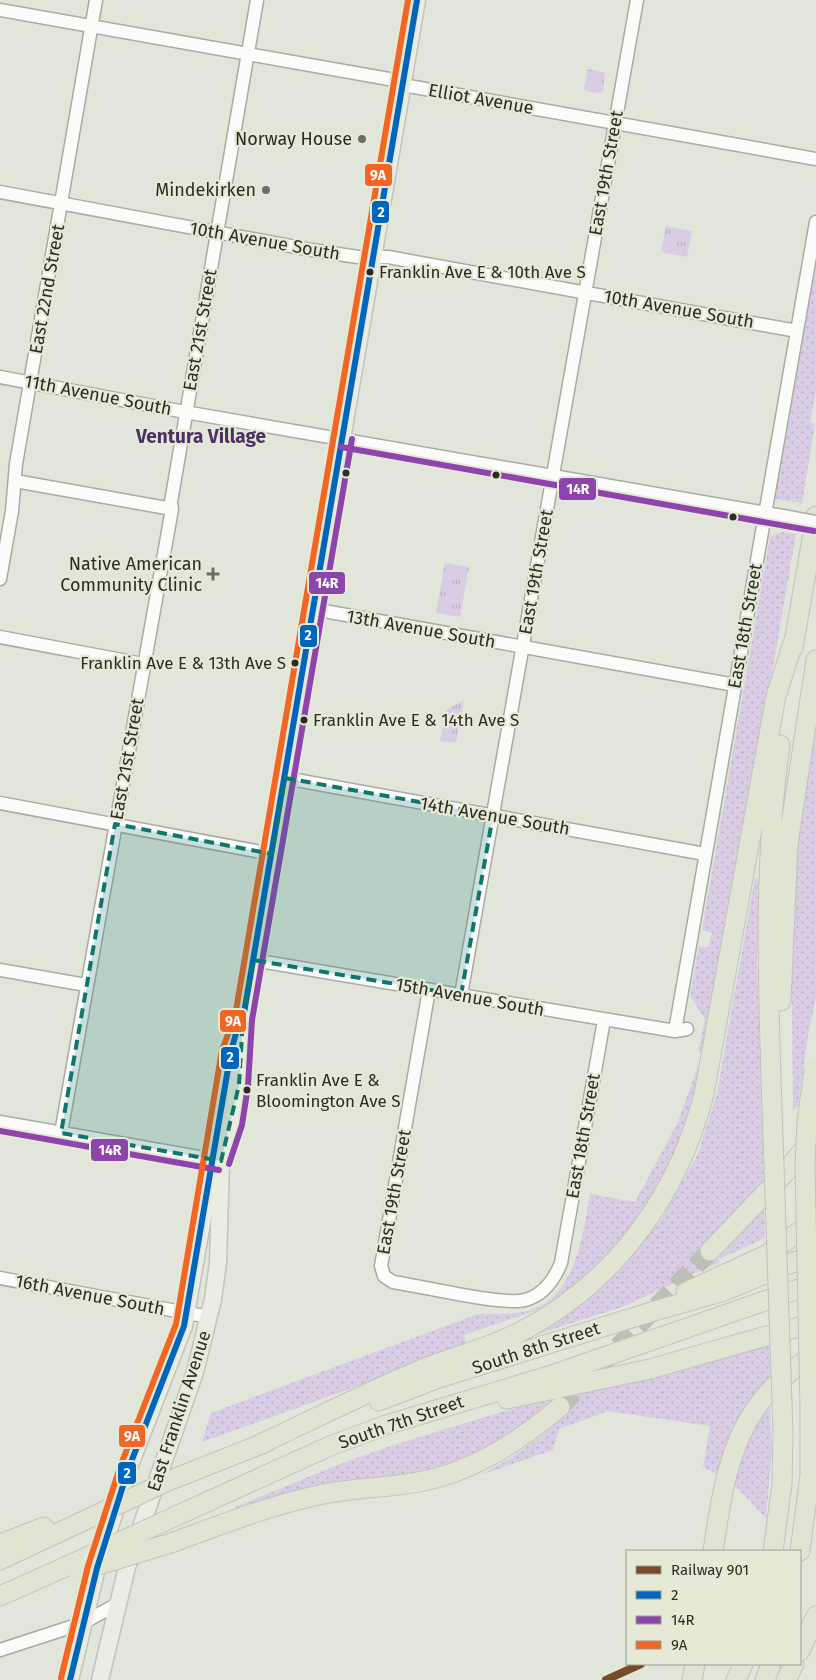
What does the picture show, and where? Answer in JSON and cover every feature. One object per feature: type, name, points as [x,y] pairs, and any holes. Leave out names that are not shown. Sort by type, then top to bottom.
[{"type":"highway","points":[[774,1550],[783,1466],[783,1432],[769,1022],[771,822],[795,637],[816,516]]},
{"type":"highway","points":[[0,1544],[80,1518],[189,1474],[256,1446],[412,1373],[505,1339],[569,1303],[609,1269],[649,1220],[692,1137],[704,1094],[776,696],[795,637]]},
{"type":"highway","points":[[772,1108],[781,1010],[788,844],[816,660]]},
{"type":"highway","points":[[800,1550],[810,1467],[804,1165],[807,1122],[815,1064]]},
{"type":"highway","points":[[710,1250],[783,1175],[816,1134]]},
{"type":"highway","points":[[606,1326],[751,1263],[790,1240],[816,1220]]},
{"type":"highway","name":"South 8th Street","points":[[256,1446],[439,1378],[724,1291],[816,1253]]},
{"type":"highway","name":"South 7th Street","points":[[0,1597],[62,1572],[176,1516],[330,1446],[386,1425],[552,1374],[690,1328],[816,1283]]},
{"type":"highway","points":[[690,1328],[816,1291]]},
{"type":"highway","points":[[386,1425],[650,1369],[816,1322]]},
{"type":"highway","points":[[713,1550],[725,1478],[738,1439],[758,1405],[789,1373],[816,1354]]},
{"type":"highway","points":[[62,1572],[171,1543],[251,1513],[303,1498],[437,1478],[469,1467],[504,1448],[530,1431],[560,1407]]},
{"type":"highway","points":[[0,1560],[80,1518]]},
{"type":"highway","points":[[801,1648],[816,1616]]},
{"type":"highway","points":[[692,1680],[695,1665]]},
{"type":"highway","points":[[765,1680],[771,1665]]},
{"type":"highway","points":[[786,1680],[793,1665]]},
{"type":"main road","name":"East Franklin Avenue","points":[[70,1680],[83,1623],[128,1470],[180,1340],[186,1312],[216,1160],[231,1051],[237,1030],[243,1020],[417,0]]},
{"type":"main road","name":"East Franklin Avenue","points":[[100,1680],[127,1567],[195,1372],[209,1317],[218,1263],[216,1160]]},
{"type":"street","name":"East 22nd Street","points":[[0,579],[31,382],[96,0]]},
{"type":"street","name":"East 21st Street","points":[[61,1133],[172,509],[170,502],[185,412],[257,0]]},
{"type":"street","name":"East 19th Street","points":[[461,995],[637,0]]},
{"type":"street","name":"Elliot Avenue","points":[[0,10],[389,79],[402,85],[816,159]]},
{"type":"street","name":"10th Avenue South","points":[[0,192],[312,250],[373,258],[388,257],[797,331]]},
{"type":"street","name":"East 18th Street","points":[[681,1030],[705,854],[816,222]]},
{"type":"street","name":"11th Avenue South","points":[[0,376],[185,412],[343,438],[816,522]]},
{"type":"street","points":[[0,490],[14,487],[172,509]]},
{"type":"street","name":"13th Avenue South","points":[[313,609],[734,685]]},
{"type":"street","points":[[0,637],[143,664]]},
{"type":"street","name":"14th Avenue South","points":[[284,778],[705,854]]},
{"type":"street","points":[[0,803],[272,854]]},
{"type":"street","name":"15th Avenue South","points":[[253,960],[604,1020],[681,1030]]},
{"type":"street","points":[[0,970],[86,985]]},
{"type":"street","name":"East 19th Street","points":[[429,990],[380,1266],[384,1276],[393,1282],[514,1302],[539,1294],[548,1286],[556,1276],[563,1253]]},
{"type":"street","name":"East 18th Street","points":[[563,1253],[604,1020]]},
{"type":"street","points":[[0,1122],[216,1160]]},
{"type":"street","name":"16th Avenue South","points":[[0,1278],[209,1317]]},
{"type":"street","points":[[0,1650],[83,1623],[119,1603]]},
{"type":"highlighted area","points":[[285,778],[493,815],[461,995],[253,960],[243,1019],[239,1085],[221,1161],[61,1133],[115,824],[272,854]]},
{"type":"green space","points":[[588,69],[605,73],[603,92],[586,91],[584,88]]},
{"type":"green space","points":[[666,226],[692,231],[687,257],[661,252]]},
{"type":"green space","points":[[816,266],[816,390],[810,423],[815,424],[802,503],[775,499]]},
{"type":"green space","points":[[782,532],[796,534],[702,1078],[674,1163],[626,1239],[570,1291],[540,1309],[464,1335],[467,1347],[202,1442],[211,1413],[478,1314],[522,1312],[544,1304],[557,1293],[567,1279],[574,1263],[580,1245],[590,1194],[635,1202],[677,1124],[703,1053],[698,1052],[705,1019],[690,996],[699,946],[708,948],[712,933],[702,930],[770,537]]},
{"type":"green space","points":[[445,563],[469,567],[460,617],[436,613]]},
{"type":"green space","points":[[816,685],[816,997],[808,1035],[798,1106],[793,1110],[791,882]]},
{"type":"green space","points":[[464,700],[456,743],[440,741],[446,710]]},
{"type":"green space","points":[[755,878],[758,879],[757,964],[764,1185],[705,1244],[720,1262],[622,1307],[516,1341],[584,1300],[618,1273],[662,1218],[698,1154],[717,1093]]},
{"type":"green space","points":[[764,1210],[765,1238],[720,1259],[719,1257]]},
{"type":"green space","points":[[769,1341],[771,1381],[719,1475],[703,1467],[710,1426],[608,1411],[559,1429],[553,1450],[483,1474],[527,1447],[566,1413],[527,1425],[458,1464],[237,1513],[235,1507],[340,1464],[473,1420]]},
{"type":"green space","points":[[770,1402],[772,1451],[766,1518],[732,1482],[744,1444]]},
{"type":"tunnel","points":[[560,1407],[710,1251]]},
{"type":"rail line","name":"901","points":[[606,1680],[639,1665]]},
{"type":"transit line","name":"9A","points":[[61,1678],[88,1566],[120,1467],[176,1324],[222,1050],[235,1016],[408,0]]},
{"type":"transit line","name":"2","points":[[70,1680],[97,1568],[128,1470],[184,1326],[231,1051],[237,1030],[243,1019],[417,0]]},
{"type":"transit line","name":"14R","points":[[229,1164],[242,1125],[248,1086],[252,1020],[352,439]]},
{"type":"transit line","name":"14R","points":[[341,447],[814,531]]},
{"type":"transit line","name":"14R","points":[[0,1131],[219,1170]]},
{"type":"place","name":"Norway House","points":[[362,139]]},
{"type":"place","name":"Mindekirken","points":[[266,190]]},
{"type":"place","name":"Franklin Ave E & 10th Ave S","points":[[370,272]]},
{"type":"place","name":"Native American Community Clinic","points":[[213,574]]},
{"type":"place","name":"Franklin Ave E & 13th Ave S","points":[[295,663]]},
{"type":"place","name":"Franklin Ave E & 14th Ave S","points":[[304,720]]},
{"type":"place","name":"Franklin Ave E & Bloomington Ave S","points":[[247,1090]]},
{"type":"district","name":"Ventura Village","points":[[201,436]]}]
